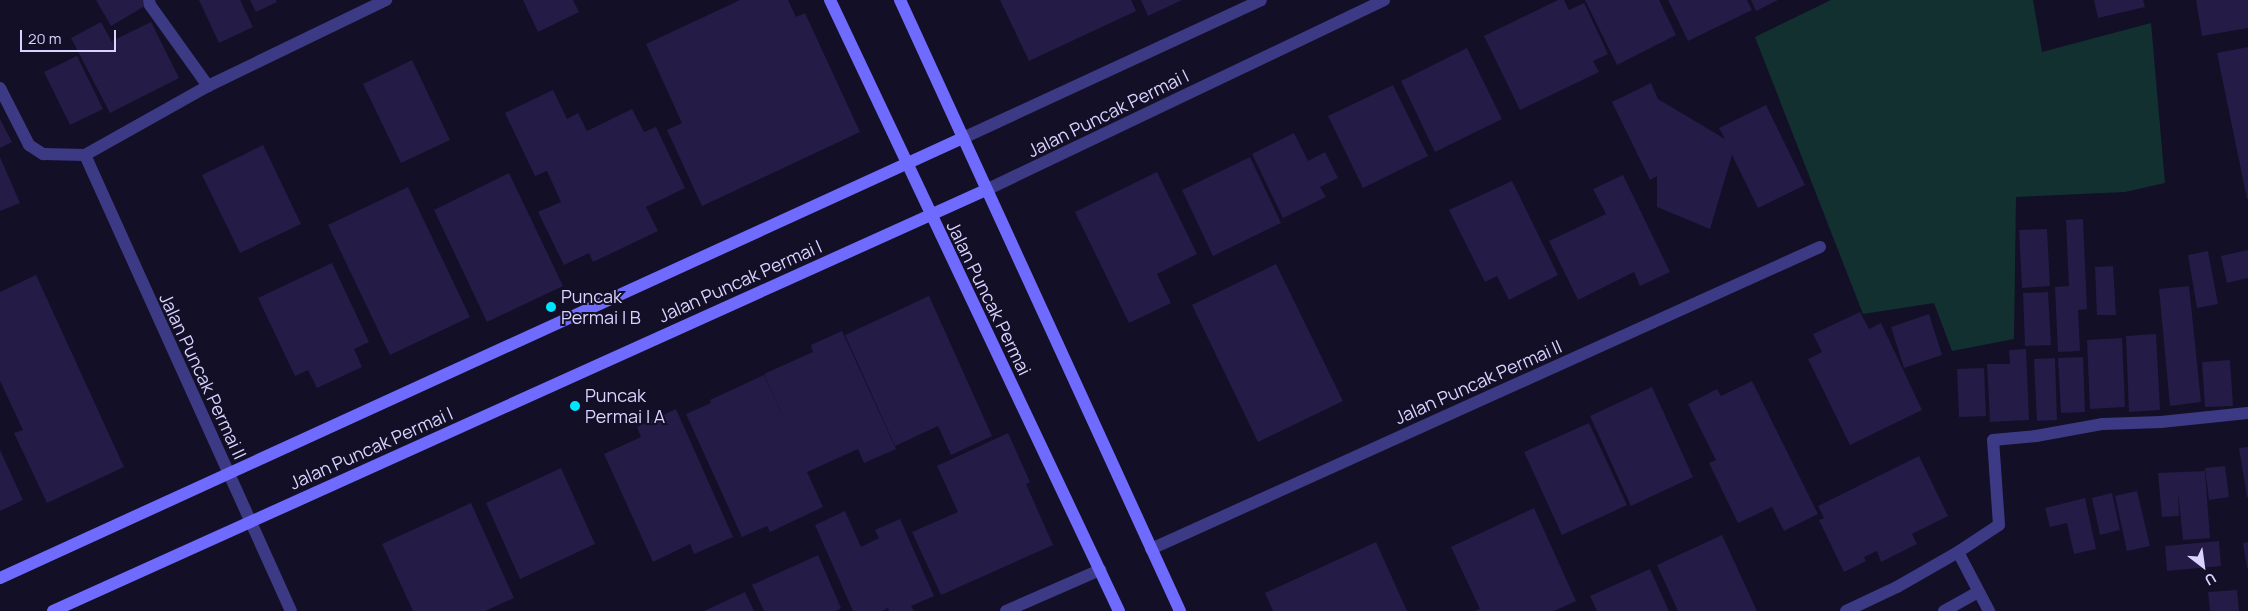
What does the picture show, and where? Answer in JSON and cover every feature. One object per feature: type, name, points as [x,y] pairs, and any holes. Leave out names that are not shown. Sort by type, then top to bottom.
[{"type":"street","points":[[149,0],[150,5],[208,86]]},
{"type":"street","points":[[0,88],[29,145],[43,154],[85,155],[208,86],[386,0]]},
{"type":"street","name":"Jalan Puncak Permai","points":[[830,0],[909,164],[930,215],[1119,611]]},
{"type":"street","points":[[900,0],[1180,611]]},
{"type":"street","name":"Jalan Puncak Permai I","points":[[0,578],[909,164],[1261,0]]},
{"type":"street","name":"Jalan Puncak Permai I","points":[[53,611],[986,190],[1384,0]]},
{"type":"street","name":"Jalan Puncak Permai II","points":[[85,155],[292,611]]},
{"type":"street","name":"Jalan Puncak Permai II","points":[[1151,549],[1820,247]]},
{"type":"street","points":[[1846,611],[1897,587],[1958,552],[1999,525],[1993,440],[2036,436],[2103,424],[2160,422],[2248,412]]},
{"type":"street","points":[[1958,552],[1989,611]]},
{"type":"street","points":[[1006,611],[1100,570]]},
{"type":"street","points":[[1944,611],[1978,592]]},
{"type":"green space","points":[[1831,0],[2033,0],[2042,52],[2151,23],[2165,183],[2125,192],[2016,197],[2014,339],[1952,351],[1934,303],[1863,314],[1755,37]]},
{"type":"building","points":[[96,0],[142,0],[145,6],[111,26]]},
{"type":"building","points":[[199,0],[240,0],[253,27],[219,43]]},
{"type":"building","points":[[250,0],[276,0],[277,2],[256,12]]},
{"type":"building","points":[[523,0],[573,0],[579,12],[538,32]]},
{"type":"building","points":[[740,0],[788,0],[796,17],[805,13],[860,132],[702,206],[667,130],[682,123],[646,44]]},
{"type":"building","points":[[1000,0],[1131,0],[1136,11],[1029,61]]},
{"type":"building","points":[[1141,0],[1182,0],[1148,16]]},
{"type":"building","points":[[1558,0],[1564,0],[1569,10],[1584,3],[1608,54],[1593,61],[1599,72],[1520,110],[1484,36]]},
{"type":"building","points":[[1585,0],[1659,0],[1676,35],[1617,65]]},
{"type":"building","points":[[1668,0],[1747,0],[1752,10],[1688,41]]},
{"type":"building","points":[[1751,0],[1778,0],[1756,11]]},
{"type":"building","points":[[2094,0],[2143,0],[2145,7],[2098,18]]},
{"type":"building","points":[[2196,0],[2248,0],[2248,28],[2202,36]]},
{"type":"building","points":[[101,22],[120,57],[112,41],[151,22],[179,78],[110,113],[71,38]]},
{"type":"building","points":[[2248,47],[2248,199],[2247,199],[2217,53]]},
{"type":"building","points":[[1467,48],[1502,119],[1435,152],[1401,81]]},
{"type":"building","points":[[77,56],[103,109],[70,125],[44,72]]},
{"type":"building","points":[[412,60],[450,140],[401,163],[363,84]]},
{"type":"building","points":[[1651,83],[1658,99],[1725,139],[1719,128],[1766,105],[1805,185],[1758,208],[1732,155],[1710,229],[1657,207],[1657,176],[1650,180],[1612,102]]},
{"type":"building","points":[[1393,85],[1428,156],[1363,188],[1328,116]]},
{"type":"building","points":[[553,90],[567,119],[578,113],[587,131],[632,109],[644,132],[656,127],[685,188],[646,207],[658,231],[593,262],[589,253],[564,265],[538,212],[561,202],[547,171],[535,176],[505,113]]},
{"type":"building","points":[[0,119],[12,142],[0,148]]},
{"type":"building","points":[[1294,133],[1308,161],[1325,152],[1338,178],[1320,187],[1326,197],[1283,218],[1252,154]]},
{"type":"building","points":[[263,145],[301,224],[240,253],[202,175]]},
{"type":"building","points":[[0,157],[20,203],[0,211]]},
{"type":"building","points":[[1250,157],[1281,223],[1213,256],[1182,190]]},
{"type":"building","points":[[1157,172],[1197,254],[1157,274],[1171,303],[1129,323],[1075,212]]},
{"type":"building","points":[[509,173],[563,286],[487,322],[434,210]]},
{"type":"building","points":[[1623,175],[1670,272],[1640,286],[1634,272],[1578,300],[1549,241],[1606,214],[1593,189]]},
{"type":"building","points":[[1512,181],[1558,275],[1509,300],[1497,276],[1485,282],[1449,210]]},
{"type":"building","points":[[408,187],[470,317],[390,355],[328,225]]},
{"type":"building","points":[[2083,219],[2087,309],[2078,310],[2080,351],[2058,352],[2055,287],[2069,286],[2066,220]]},
{"type":"building","points":[[2047,229],[2050,286],[2022,288],[2019,230]]},
{"type":"building","points":[[2248,250],[2248,278],[2227,283],[2221,256]]},
{"type":"building","points":[[2208,251],[2218,304],[2197,308],[2188,255]]},
{"type":"building","points":[[332,263],[369,342],[354,349],[362,367],[317,388],[308,370],[295,376],[258,298]]},
{"type":"building","points":[[1276,264],[1343,401],[1258,442],[1192,305]]},
{"type":"building","points":[[2113,266],[2116,315],[2097,315],[2095,267]]},
{"type":"building","points":[[36,275],[124,467],[47,503],[14,433],[23,430],[0,381],[0,292]]},
{"type":"building","points":[[2189,286],[2201,402],[2170,406],[2159,289]]},
{"type":"building","points":[[2048,292],[2051,345],[2025,346],[2023,293]]},
{"type":"building","points":[[929,296],[992,436],[951,455],[938,426],[895,446],[845,335]]},
{"type":"building","points":[[1860,312],[1869,329],[1881,323],[1922,410],[1850,445],[1808,359],[1822,352],[1813,334]]},
{"type":"building","points":[[1929,314],[1942,355],[1904,368],[1891,327]]},
{"type":"building","points":[[842,331],[896,449],[864,463],[858,449],[807,472],[823,507],[770,532],[767,526],[742,537],[686,414],[711,403],[710,400],[764,375],[789,430],[764,374],[813,352],[811,345]]},
{"type":"building","points":[[2156,334],[2160,410],[2129,412],[2126,336]]},
{"type":"building","points":[[2122,338],[2125,407],[2090,409],[2087,340]]},
{"type":"building","points":[[2026,349],[2029,420],[1990,422],[1987,364],[2010,364],[2009,350]]},
{"type":"building","points":[[2083,357],[2085,412],[2061,413],[2058,358]]},
{"type":"building","points":[[2055,358],[2057,420],[2037,421],[2034,359]]},
{"type":"building","points":[[2230,360],[2233,406],[2205,407],[2202,362]]},
{"type":"building","points":[[1984,368],[1986,416],[1959,417],[1957,369]]},
{"type":"building","points":[[1752,381],[1818,514],[1784,531],[1772,507],[1738,523],[1709,463],[1716,460],[1688,404],[1717,389],[1721,396]]},
{"type":"building","points":[[1652,387],[1693,477],[1631,506],[1590,416]]},
{"type":"building","points":[[676,409],[733,537],[694,554],[690,544],[653,562],[604,454],[641,437],[637,427]]},
{"type":"building","points":[[1589,423],[1627,505],[1562,535],[1524,452]]},
{"type":"building","points":[[1008,433],[1030,482],[1026,484],[1053,545],[941,595],[912,532],[958,512],[937,466]]},
{"type":"building","points":[[2248,447],[2248,497],[2247,497],[2239,448]]},
{"type":"building","points":[[0,450],[23,500],[0,511]]},
{"type":"building","points":[[1919,456],[1948,516],[1912,534],[1917,544],[1881,562],[1877,551],[1864,557],[1866,561],[1844,572],[1819,520],[1824,518],[1818,506]]},
{"type":"building","points":[[2225,466],[2229,497],[2209,500],[2205,468]]},
{"type":"building","points":[[561,468],[595,544],[520,579],[486,503]]},
{"type":"building","points":[[2205,471],[2210,538],[2183,540],[2178,492],[2179,516],[2162,517],[2158,473]]},
{"type":"building","points":[[2137,491],[2150,546],[2127,551],[2115,496]]},
{"type":"building","points":[[2112,493],[2120,530],[2100,535],[2092,498]]},
{"type":"building","points":[[2085,498],[2096,549],[2074,554],[2067,523],[2050,527],[2045,508]]},
{"type":"building","points":[[471,503],[514,598],[485,611],[413,611],[382,544]]},
{"type":"building","points":[[1534,508],[1576,601],[1554,611],[1475,611],[1480,609],[1451,547]]},
{"type":"building","points":[[845,511],[861,547],[879,538],[875,530],[900,519],[934,596],[911,606],[914,611],[889,611],[888,608],[882,611],[853,611],[815,525]]},
{"type":"building","points":[[1722,535],[1757,611],[1678,611],[1657,565]]},
{"type":"building","points":[[2219,541],[2221,566],[2167,571],[2165,546]]},
{"type":"building","points":[[1376,542],[1407,611],[1273,611],[1265,593]]},
{"type":"building","points":[[2248,542],[2248,568],[2247,568],[2243,543]]},
{"type":"building","points":[[818,555],[841,608],[836,611],[764,611],[752,585]]},
{"type":"building","points":[[1650,569],[1669,611],[1597,611],[1590,596]]},
{"type":"building","points":[[2237,590],[2239,611],[2210,611],[2208,592]]},
{"type":"building","points":[[745,592],[754,611],[704,611]]},
{"type":"place","name":"Puncak Permai I B","points":[[551,307]]},
{"type":"place","name":"Puncak Permai I A","points":[[575,406]]}]
